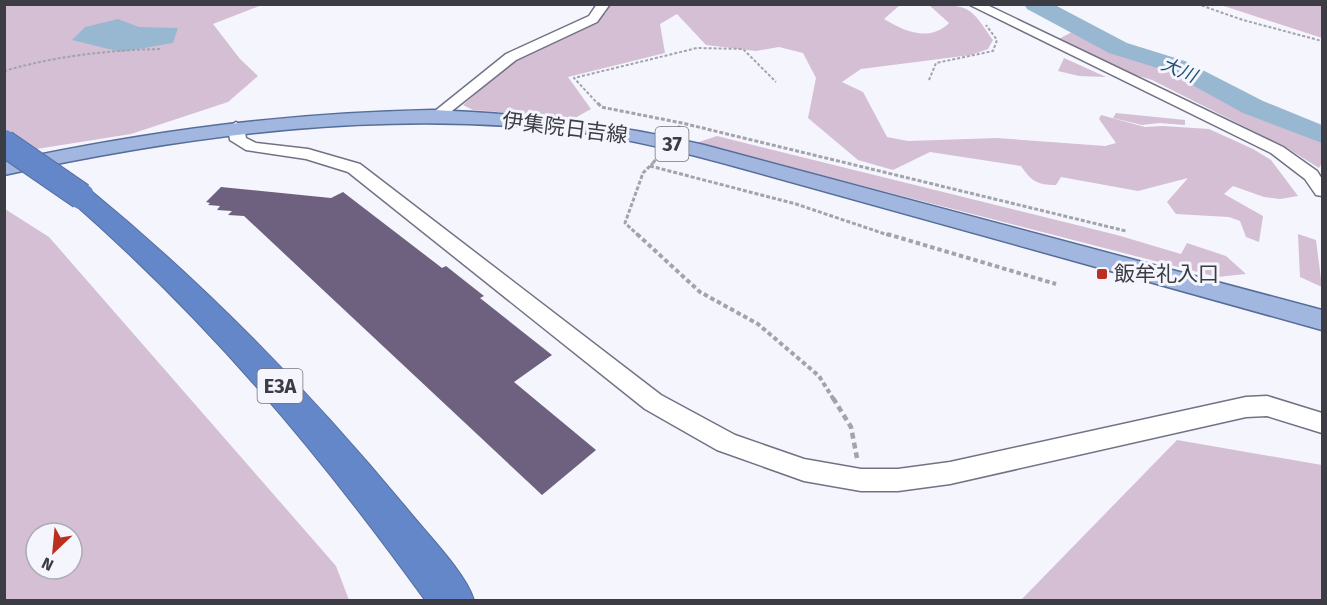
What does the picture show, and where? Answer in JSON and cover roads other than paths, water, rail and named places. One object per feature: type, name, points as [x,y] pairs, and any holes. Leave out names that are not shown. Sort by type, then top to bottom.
[{"type":"highway","name":"E3A","points":[[4,142],[81,196],[137,242],[199,300],[286,393],[378,501],[452,600]]},
{"type":"main road","name":"伊集院日吉線","points":[[5,168],[165,136],[323,118],[438,115],[578,126],[698,150],[1323,320]]},
{"type":"street","points":[[438,115],[511,57],[593,19],[604,4]]},
{"type":"street","points":[[974,4],[1277,150],[1311,175],[1323,191]]},
{"type":"street","points":[[236,127],[238,140],[252,147],[308,154],[354,168],[653,402],[726,443],[804,470],[861,480],[898,480],[950,473],[1245,407],[1267,406],[1323,423]]},
{"type":"water","points":[[118,19],[139,27],[178,28],[173,43],[121,52],[72,40],[85,27]]},
{"type":"waterway","name":"大川","points":[[1035,4],[1118,48],[1176,66],[1253,107],[1322,135]]},
{"type":"place","name":"飯牟礼入口","points":[[1102,274]]}]
